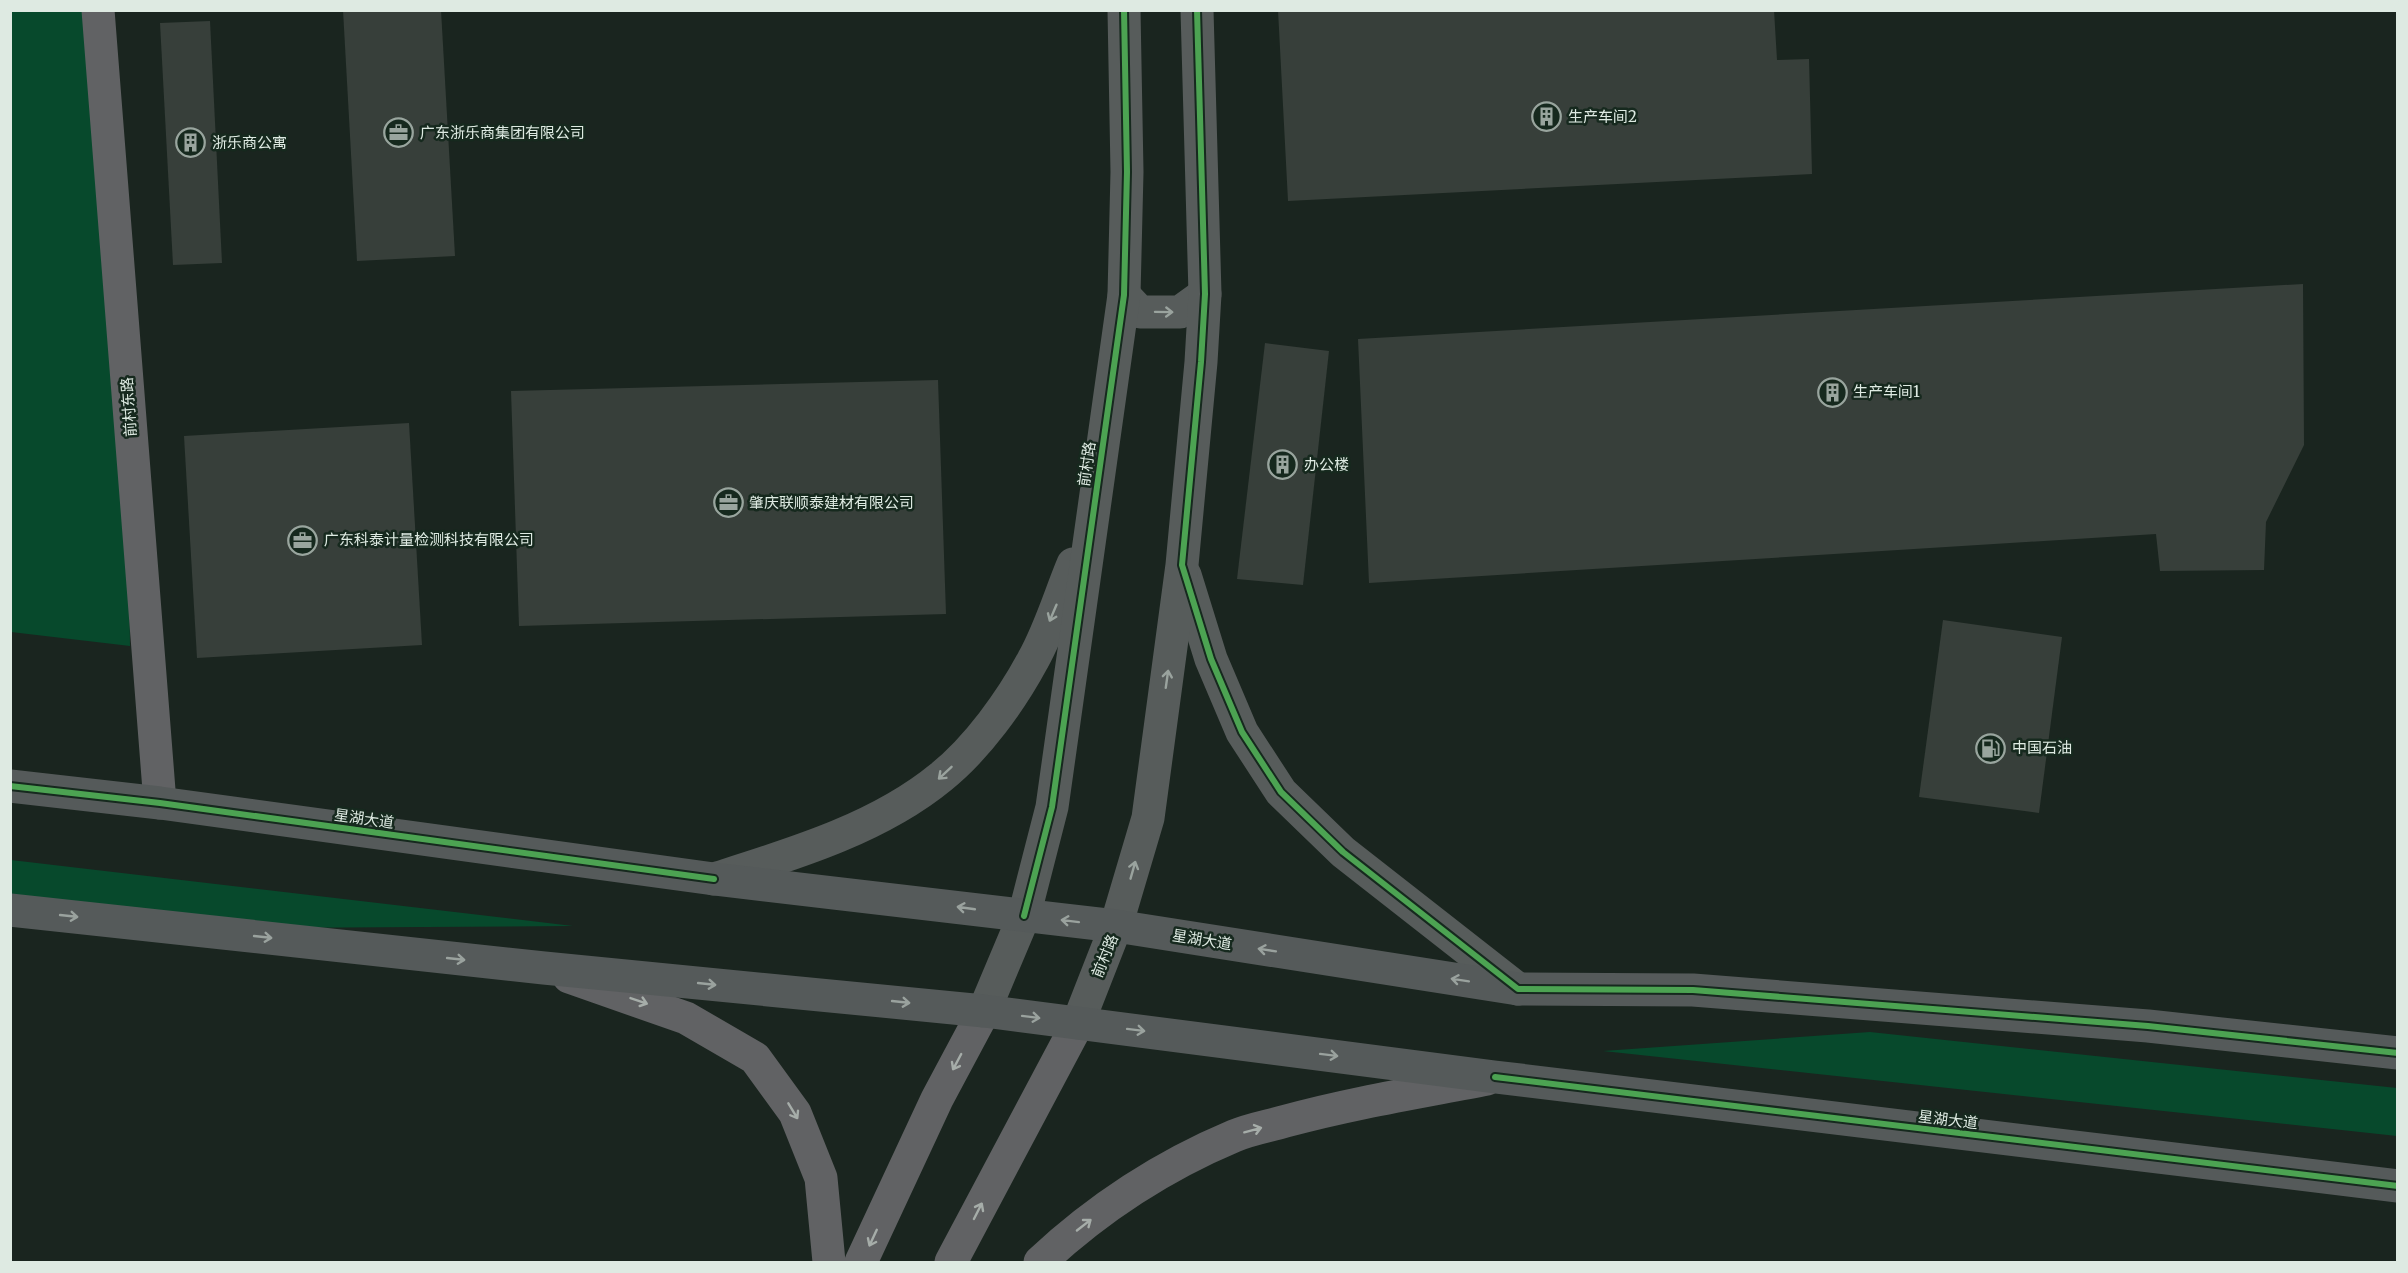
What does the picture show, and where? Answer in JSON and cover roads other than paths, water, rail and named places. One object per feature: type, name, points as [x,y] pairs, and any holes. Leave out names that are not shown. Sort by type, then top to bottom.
[{"type":"main road","name":"前村路","points":[[984,1011],[1024,916],[1052,807],[1124,295],[1127,172],[1124,10]]},
{"type":"main road","name":"前村路","points":[[1078,1023],[1116,926],[1148,818],[1182,565],[1202,362],[1205,294],[1197,10]]},
{"type":"main road","points":[[1124,295],[1140,312],[1180,312],[1205,294]]},
{"type":"main road","points":[[714,879],[816,846],[887,813],[941,777],[992,724],[1034,659],[1091,520]]},
{"type":"main road","points":[[1182,565],[1211,659],[1242,732],[1281,792],[1343,852],[1518,989]]},
{"type":"main road","name":"星湖大道","points":[[10,786],[160,803],[714,879],[1116,926],[1518,989],[1693,990],[2137,1025],[2397,1053]]},
{"type":"main road","name":"星湖大道","points":[[10,910],[544,968],[984,1011],[1495,1077],[2397,1186]]},
{"type":"street","name":"前村东路","points":[[98,10],[160,803]]},
{"type":"street","points":[[544,968],[686,1018],[755,1058],[795,1113],[821,1178],[829,1263]]},
{"type":"street","name":"前村路","points":[[861,1263],[937,1099],[984,1011]]},
{"type":"street","name":"前村路","points":[[951,1263],[1078,1023]]},
{"type":"street","points":[[1040,1263],[1130,1189],[1169,1166],[1236,1135],[1318,1113],[1495,1077]]},
{"type":"place","name":"生产车间2","points":[[1547,117]]},
{"type":"place","name":"广东浙乐商集团有限公司","points":[[399,133]]},
{"type":"place","name":"浙乐商公寓","points":[[191,143]]},
{"type":"place","name":"生产车间1","points":[[1832,392]]},
{"type":"place","name":"办公楼","points":[[1283,465]]},
{"type":"place","name":"肇庆联顺泰建材有限公司","points":[[728,503]]},
{"type":"place","name":"广东科泰计量检测科技有限公司","points":[[303,540]]},
{"type":"place","name":"中国石油","points":[[1991,748]]}]
